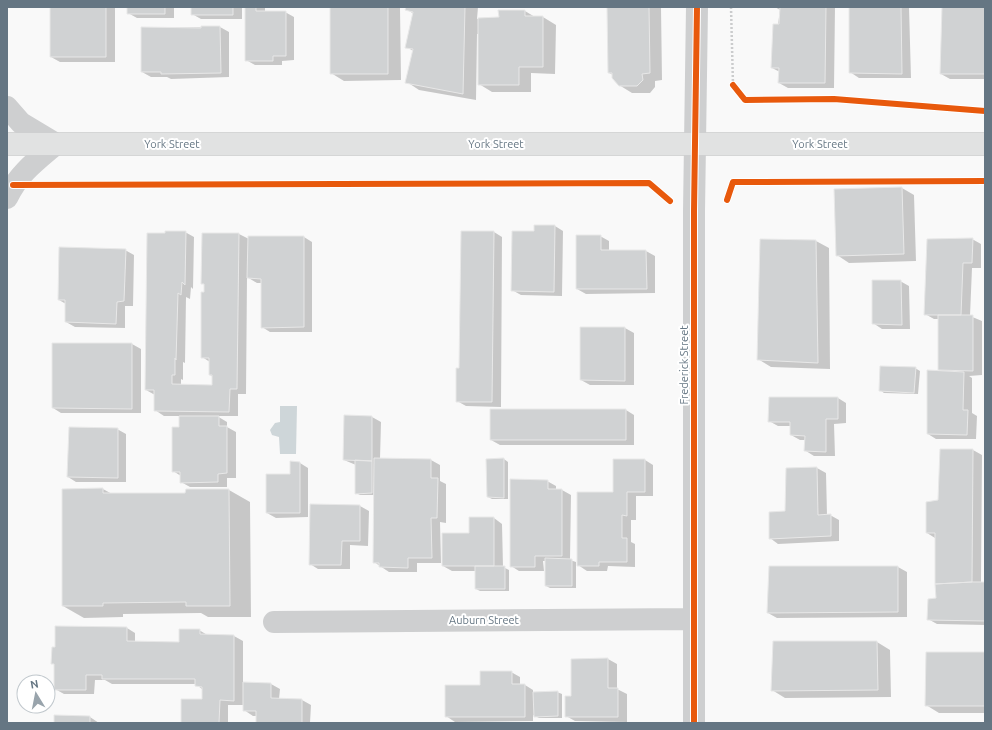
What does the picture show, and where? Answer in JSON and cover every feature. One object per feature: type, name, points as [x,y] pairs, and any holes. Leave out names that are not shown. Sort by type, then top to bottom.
[{"type":"highway","name":"York Street","points":[[7,144],[985,144]]},
{"type":"street","name":"Frederick Street","points":[[694,723],[695,145],[697,7]]},
{"type":"street","points":[[7,107],[21,123],[56,144],[24,170],[13,185],[7,198]]},
{"type":"street","name":"Auburn Street","points":[[274,622],[694,619]]},
{"type":"path","points":[[731,7],[735,87]]},
{"type":"shaded area","points":[[280,406],[297,406],[296,454],[280,454],[279,437],[272,435],[270,430],[275,423],[280,422]]},
{"type":"building","points":[[50,7],[106,7],[106,57],[50,57]]},
{"type":"building","points":[[127,7],[165,7],[165,14],[127,14]]},
{"type":"building","points":[[191,7],[233,7],[233,15],[191,15]]},
{"type":"building","points":[[245,7],[256,7],[256,11],[286,11],[286,56],[273,56],[273,61],[245,61]]},
{"type":"building","points":[[330,7],[388,7],[388,74],[330,74]]},
{"type":"building","points":[[406,7],[465,7],[463,94],[405,83],[413,49],[405,48],[413,12],[405,10]]},
{"type":"building","points":[[607,7],[649,7],[650,73],[642,74],[643,80],[637,86],[619,86],[612,78],[612,73],[608,73]]},
{"type":"building","points":[[780,7],[826,7],[825,83],[778,83],[779,68],[771,68],[773,24],[779,24]]},
{"type":"building","points":[[849,7],[901,7],[902,74],[849,73]]},
{"type":"building","points":[[942,7],[985,7],[985,74],[940,74]]},
{"type":"building","points":[[498,10],[525,10],[525,16],[543,16],[543,67],[519,67],[519,85],[478,85],[478,18],[499,17]]},
{"type":"building","points":[[201,26],[220,26],[221,73],[161,74],[161,72],[141,72],[141,27],[201,28]]},
{"type":"building","points":[[902,187],[904,254],[836,256],[834,189]]},
{"type":"building","points":[[534,225],[555,225],[554,292],[511,291],[512,231],[534,231]]},
{"type":"building","points":[[165,231],[186,231],[185,285],[182,282],[181,295],[178,293],[176,360],[175,358],[175,375],[172,375],[172,384],[212,385],[212,375],[209,375],[209,358],[201,358],[201,292],[204,292],[204,284],[201,284],[202,233],[239,233],[237,389],[230,389],[229,412],[154,411],[154,390],[145,390],[147,233],[165,233]]},
{"type":"building","points":[[461,231],[494,231],[492,402],[456,402],[456,368],[459,368]]},
{"type":"building","points":[[576,235],[601,235],[601,250],[646,250],[647,289],[576,289]]},
{"type":"building","points":[[248,236],[304,236],[304,327],[261,328],[261,279],[247,278]]},
{"type":"building","points":[[973,238],[972,263],[963,263],[961,315],[924,315],[927,239]]},
{"type":"building","points":[[760,239],[816,240],[818,363],[757,360]]},
{"type":"building","points":[[59,247],[126,249],[124,301],[117,302],[116,324],[65,322],[65,300],[58,300]]},
{"type":"building","points":[[872,280],[901,280],[902,325],[872,324]]},
{"type":"building","points":[[938,315],[973,315],[973,371],[938,370]]},
{"type":"building","points":[[580,327],[625,327],[625,381],[580,380]]},
{"type":"building","points":[[52,343],[132,343],[132,409],[52,408]]},
{"type":"building","points":[[880,366],[916,367],[914,393],[879,391]]},
{"type":"building","points":[[927,370],[964,372],[963,410],[968,410],[967,435],[927,434]]},
{"type":"building","points":[[769,397],[838,397],[838,419],[826,419],[826,452],[804,451],[805,436],[790,435],[790,422],[768,422]]},
{"type":"building","points":[[490,409],[626,409],[626,440],[490,440]]},
{"type":"building","points":[[344,415],[372,416],[372,461],[343,460]]},
{"type":"building","points":[[179,416],[219,416],[219,426],[227,426],[227,473],[218,474],[218,482],[180,483],[180,472],[172,472],[172,427],[179,427]]},
{"type":"building","points":[[69,427],[118,428],[118,478],[67,477]]},
{"type":"building","points":[[940,449],[973,449],[972,582],[935,584],[935,533],[926,533],[926,502],[938,500]]},
{"type":"building","points":[[374,458],[431,459],[431,478],[438,478],[437,518],[431,518],[432,558],[408,558],[408,568],[379,567],[379,563],[373,563]]},
{"type":"building","points":[[504,458],[504,498],[487,497],[486,459]]},
{"type":"building","points":[[613,459],[645,459],[645,492],[627,492],[627,516],[622,515],[622,538],[627,538],[627,562],[599,562],[599,566],[577,566],[577,492],[613,492]]},
{"type":"building","points":[[355,460],[372,461],[372,493],[355,494]]},
{"type":"building","points":[[290,461],[300,462],[300,513],[266,513],[266,474],[290,474]]},
{"type":"building","points":[[817,467],[818,515],[831,514],[831,536],[769,539],[769,512],[785,511],[786,468]]},
{"type":"building","points":[[510,479],[548,480],[548,489],[562,489],[562,556],[535,556],[535,567],[510,567]]},
{"type":"building","points":[[103,488],[103,493],[185,493],[186,489],[229,489],[230,606],[186,606],[186,602],[103,603],[103,606],[62,606],[62,489]]},
{"type":"building","points":[[310,504],[360,505],[360,541],[342,541],[341,565],[309,565]]},
{"type":"building","points":[[469,517],[494,517],[494,566],[442,566],[442,533],[469,533]]},
{"type":"building","points":[[545,558],[572,559],[572,586],[545,586]]},
{"type":"building","points":[[475,566],[505,566],[505,589],[475,589]]},
{"type":"building","points":[[769,566],[898,566],[898,612],[767,613]]},
{"type":"building","points":[[985,582],[985,621],[927,620],[928,599],[936,598],[935,584]]},
{"type":"building","points":[[55,626],[127,627],[127,641],[179,642],[179,629],[200,629],[200,634],[234,635],[234,701],[220,700],[219,723],[181,723],[181,699],[202,699],[202,687],[195,686],[195,679],[102,679],[102,675],[86,675],[86,690],[56,690],[56,674],[54,674],[54,664],[51,664],[52,647],[55,647]]},
{"type":"building","points":[[773,641],[877,641],[878,690],[771,691]]},
{"type":"building","points":[[926,652],[985,652],[985,706],[925,706]]},
{"type":"building","points":[[608,658],[608,688],[618,688],[618,717],[565,717],[565,696],[571,696],[571,659]]},
{"type":"building","points":[[480,671],[512,671],[512,684],[525,684],[525,717],[445,717],[445,685],[480,685]]},
{"type":"building","points":[[243,682],[271,683],[271,698],[302,699],[302,723],[256,723],[256,711],[243,711]]},
{"type":"building","points":[[558,691],[558,716],[534,717],[533,692]]},
{"type":"building","points":[[54,715],[90,716],[90,723],[54,723]]},
{"type":"cycle path","points":[[694,723],[694,211],[697,7]]},
{"type":"cycle path","points":[[733,85],[745,100],[834,99],[985,111]]},
{"type":"cycle path","points":[[727,200],[733,182],[985,181]]},
{"type":"cycle path","points":[[13,185],[649,183],[670,201]]}]
